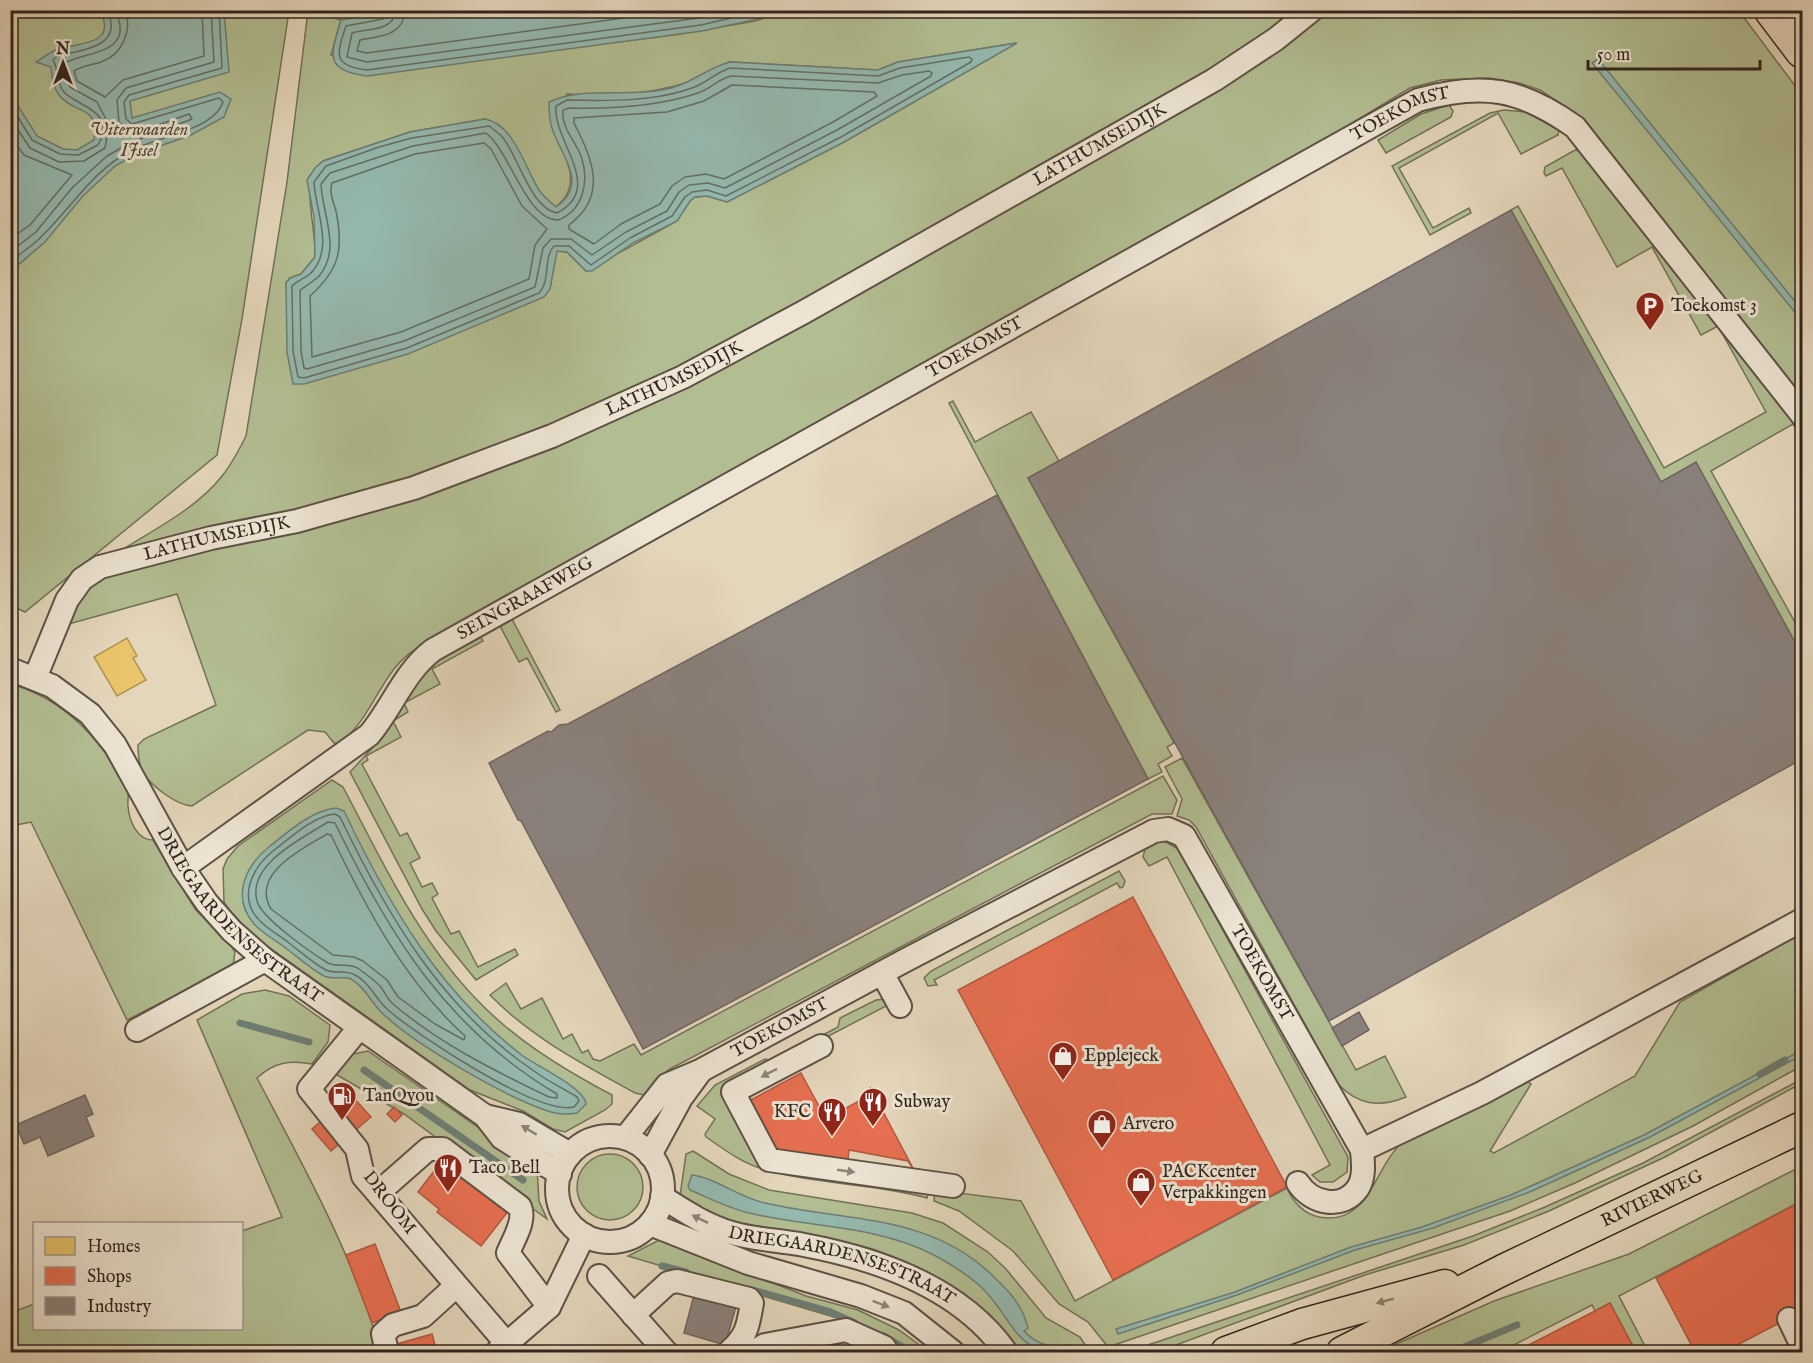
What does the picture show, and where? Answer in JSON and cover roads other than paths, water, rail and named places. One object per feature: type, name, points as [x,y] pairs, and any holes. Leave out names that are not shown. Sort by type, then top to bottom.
[{"type":"highway","points":[[1771,10],[1803,51]]},
{"type":"main road","name":"RIVIERWEG","points":[[1342,1353],[1503,1270],[1803,1127]]},
{"type":"main road","name":"RIVIERWEG","points":[[1226,1353],[1302,1324],[1503,1270]]},
{"type":"street","name":"LATHUMSEDIJK","points":[[34,678],[67,600],[82,579],[100,567],[211,538],[297,521],[414,488],[552,436],[683,377],[804,312],[1214,80],[1276,39],[1312,10]]},
{"type":"street","name":"TOEKOMST","points":[[913,384],[1418,100],[1448,92],[1493,90],[1529,99],[1575,127],[1803,415]]},
{"type":"street","name":"SEINGRAAFWEG","points":[[183,868],[369,735],[383,719],[409,674],[421,659],[433,650],[913,384]]},
{"type":"street","name":"DRIEGAARDENSESTRAAT","points":[[10,669],[34,678],[72,699],[90,714],[115,745],[183,868],[207,903],[231,931],[265,960],[485,1116],[502,1138],[565,1164]]},
{"type":"street","name":"TOEKOMST","points":[[625,1138],[667,1085],[700,1071],[1154,831],[1168,829],[1184,836],[1362,1150]]},
{"type":"street","points":[[1298,1183],[1313,1200],[1334,1202],[1343,1200],[1358,1187],[1364,1167],[1362,1150],[1482,1093],[1803,920]]},
{"type":"street","points":[[137,1029],[265,960]]},
{"type":"street","points":[[882,973],[900,1006]]},
{"type":"street","name":"DROOM","points":[[359,1028],[309,1089],[357,1149],[363,1176],[456,1286],[502,1348],[549,1308],[584,1236]]},
{"type":"street","points":[[821,1046],[733,1092],[769,1160],[953,1186]]},
{"type":"street","name":"TOEKOMST","points":[[650,1155],[681,1098],[700,1071]]},
{"type":"street","points":[[595,1138],[625,1138],[650,1155],[658,1167],[662,1182],[662,1197],[650,1224],[625,1240],[609,1242],[584,1236],[569,1224],[561,1211],[557,1196],[565,1164],[581,1144],[595,1138]]},
{"type":"street","points":[[378,1193],[428,1149],[443,1149],[520,1207],[523,1214],[522,1222],[508,1254],[549,1308]]},
{"type":"street","name":"DRIEGAARDENSESTRAAT","points":[[662,1197],[696,1218],[730,1233],[838,1252],[898,1270],[938,1291],[963,1309],[1006,1353]]},
{"type":"street","name":"DRIEGAARDENSESTRAAT","points":[[650,1224],[748,1263],[861,1296],[904,1313],[953,1353]]},
{"type":"street","points":[[600,1276],[666,1353]]},
{"type":"street","points":[[633,1315],[668,1283],[677,1281],[749,1299],[753,1303],[747,1330],[743,1340],[729,1353]]},
{"type":"street","points":[[387,1353],[383,1334],[387,1328],[423,1316],[456,1286]]},
{"type":"street","points":[[1789,1319],[1803,1346]]},
{"type":"street","points":[[753,1353],[765,1345],[846,1330],[884,1347],[887,1353]]},
{"type":"water","points":[[399,10],[777,11],[758,19],[702,31],[367,76],[343,70],[337,65],[333,52],[341,20]]},
{"type":"water","points":[[100,11],[224,11],[229,72],[130,101],[132,118],[220,92],[231,99],[224,117],[191,135],[137,154],[115,166],[82,197],[45,242],[11,271],[11,95],[37,136],[63,149],[77,150],[94,140],[95,129],[90,115],[65,101],[55,89],[51,67],[36,62],[56,50],[93,41],[100,37],[104,31],[104,22]]},
{"type":"water","points":[[1017,43],[844,142],[727,202],[707,196],[695,197],[677,221],[633,243],[592,271],[586,271],[567,252],[557,251],[550,289],[544,297],[408,354],[304,384],[293,384],[287,352],[286,283],[290,278],[301,274],[315,257],[314,217],[307,180],[323,161],[410,132],[485,119],[504,129],[518,148],[539,190],[556,207],[566,198],[571,189],[572,180],[567,160],[553,131],[550,117],[549,102],[562,97],[590,93],[648,92],[672,88],[730,62],[878,70],[898,62]]},
{"type":"water","points":[[1598,59],[1802,310],[1802,321],[1592,63]]},
{"type":"water","points":[[336,808],[344,811],[398,913],[441,975],[493,1031],[523,1056],[578,1091],[586,1104],[577,1113],[561,1114],[527,1103],[459,1067],[395,1025],[356,982],[348,978],[324,976],[254,924],[247,914],[242,893],[248,872],[254,863],[270,846],[301,822],[318,813]]},
{"type":"water","points":[[1802,1050],[1802,1055],[1650,1137],[1532,1191],[1433,1228],[1355,1250],[1237,1295],[1118,1334],[1116,1329],[1235,1292],[1351,1247],[1422,1227],[1511,1195],[1644,1135]]},
{"type":"water","points":[[692,1175],[765,1203],[887,1223],[944,1242],[971,1258],[1007,1290],[1023,1313],[1028,1328],[1024,1331],[1029,1336],[1045,1344],[1069,1345],[1070,1350],[1052,1352],[1037,1349],[1026,1342],[979,1285],[934,1255],[912,1245],[866,1232],[749,1213],[690,1190],[688,1186]]},
{"type":"waterway","points":[[240,1023],[309,1042]]},
{"type":"waterway","points":[[1760,1074],[1785,1060]]},
{"type":"waterway","points":[[364,1070],[523,1180]]},
{"type":"waterway","points":[[662,1266],[686,1272]]},
{"type":"waterway","points":[[749,1289],[828,1311],[855,1323]]},
{"type":"waterway","points":[[1452,1352],[1517,1325]]},
{"type":"waterway","points":[[884,1336],[911,1352]]},
{"type":"place","name":"Toekomst 3","points":[[1650,332]]},
{"type":"place","name":"Epplejeck","points":[[1063,1082]]},
{"type":"place","name":"TanQyou","points":[[342,1122]]},
{"type":"place","name":"Subway","points":[[873,1128]]},
{"type":"place","name":"KFC","points":[[832,1138]]},
{"type":"place","name":"Arvero","points":[[1102,1150]]},
{"type":"place","name":"Taco Bell","points":[[448,1194]]},
{"type":"place","name":"PACKcenter Verpakkingen","points":[[1141,1208]]},
{"type":"park label","name":"Uiterwaarden IJssel","points":[[139,140]]}]
